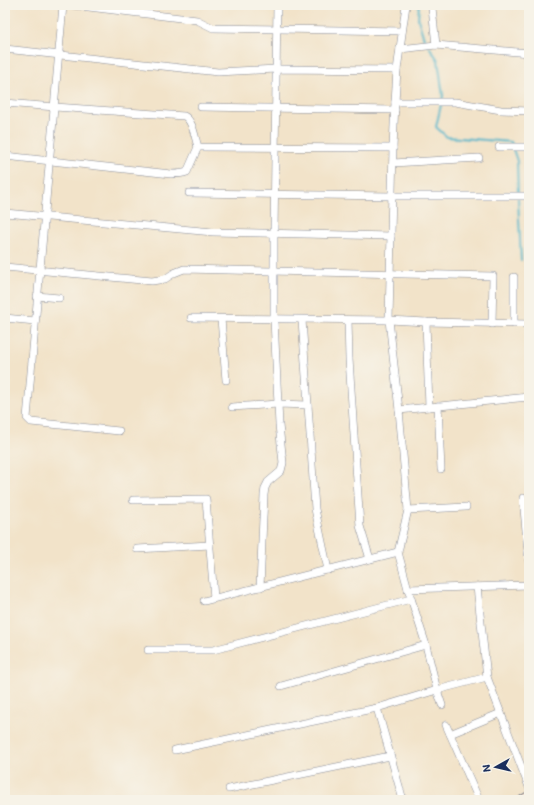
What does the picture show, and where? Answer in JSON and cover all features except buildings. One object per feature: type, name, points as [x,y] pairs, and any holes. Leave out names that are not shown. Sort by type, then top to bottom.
[{"type":"street","points":[[64,5],[27,418],[31,422],[119,431]]},
{"type":"street","points":[[72,5],[197,20],[213,28],[402,31]]},
{"type":"street","points":[[260,586],[264,496],[268,482],[281,471],[283,463],[278,404],[274,319],[277,5]]},
{"type":"street","points":[[406,5],[397,70],[395,102],[389,320],[408,510],[398,552],[426,645],[442,705]]},
{"type":"street","points":[[432,5],[435,45]]},
{"type":"street","points":[[400,49],[435,45],[529,53]]},
{"type":"street","points":[[5,49],[218,72],[276,69],[397,70]]},
{"type":"street","points":[[395,102],[455,102],[501,110],[529,111]]},
{"type":"street","points":[[5,103],[54,108],[184,116],[188,118],[190,122],[198,147],[187,172],[183,174],[171,174],[5,156]]},
{"type":"street","points":[[201,107],[395,110]]},
{"type":"street","points":[[198,147],[393,148]]},
{"type":"street","points":[[499,147],[529,147]]},
{"type":"street","points":[[393,163],[479,158]]},
{"type":"street","points":[[189,193],[526,196]]},
{"type":"street","points":[[5,214],[214,232],[391,236]]},
{"type":"street","points":[[5,267],[152,281],[164,279],[184,269],[493,276],[492,324]]},
{"type":"street","points":[[514,278],[514,324]]},
{"type":"street","points":[[37,296],[59,298]]},
{"type":"street","points":[[5,318],[35,321]]},
{"type":"street","points":[[191,318],[389,320],[529,324]]},
{"type":"street","points":[[221,319],[226,380]]},
{"type":"street","points":[[302,320],[315,509],[328,570]]},
{"type":"street","points":[[348,320],[349,359],[360,526],[370,559]]},
{"type":"street","points":[[426,322],[430,407]]},
{"type":"street","points":[[399,410],[529,397]]},
{"type":"street","points":[[232,407],[278,404],[308,405]]},
{"type":"street","points":[[438,406],[441,469]]},
{"type":"street","points":[[523,498],[529,563]]},
{"type":"street","points":[[133,500],[206,499],[214,598]]},
{"type":"street","points":[[408,510],[466,507]]},
{"type":"street","points":[[137,549],[210,545]]},
{"type":"street","points":[[204,600],[398,552]]},
{"type":"street","points":[[408,589],[529,585]]},
{"type":"street","points":[[476,586],[487,677],[529,788]]},
{"type":"street","points":[[148,650],[213,650],[411,599]]},
{"type":"street","points":[[281,686],[426,645]]},
{"type":"street","points":[[176,750],[377,708],[487,677]]},
{"type":"street","points":[[377,708],[403,800]]},
{"type":"street","points":[[450,734],[501,713]]},
{"type":"street","points":[[446,725],[479,800]]},
{"type":"street","points":[[229,789],[390,756]]},
{"type":"street","points":[[524,800],[529,797]]},
{"type":"waterway","points":[[419,5],[418,19],[424,39],[428,45]]},
{"type":"waterway","points":[[430,48],[438,60],[443,96],[436,127],[447,137],[511,142],[512,144]]},
{"type":"waterway","points":[[513,149],[517,161],[518,194]]},
{"type":"waterway","points":[[518,198],[521,261]]}]
